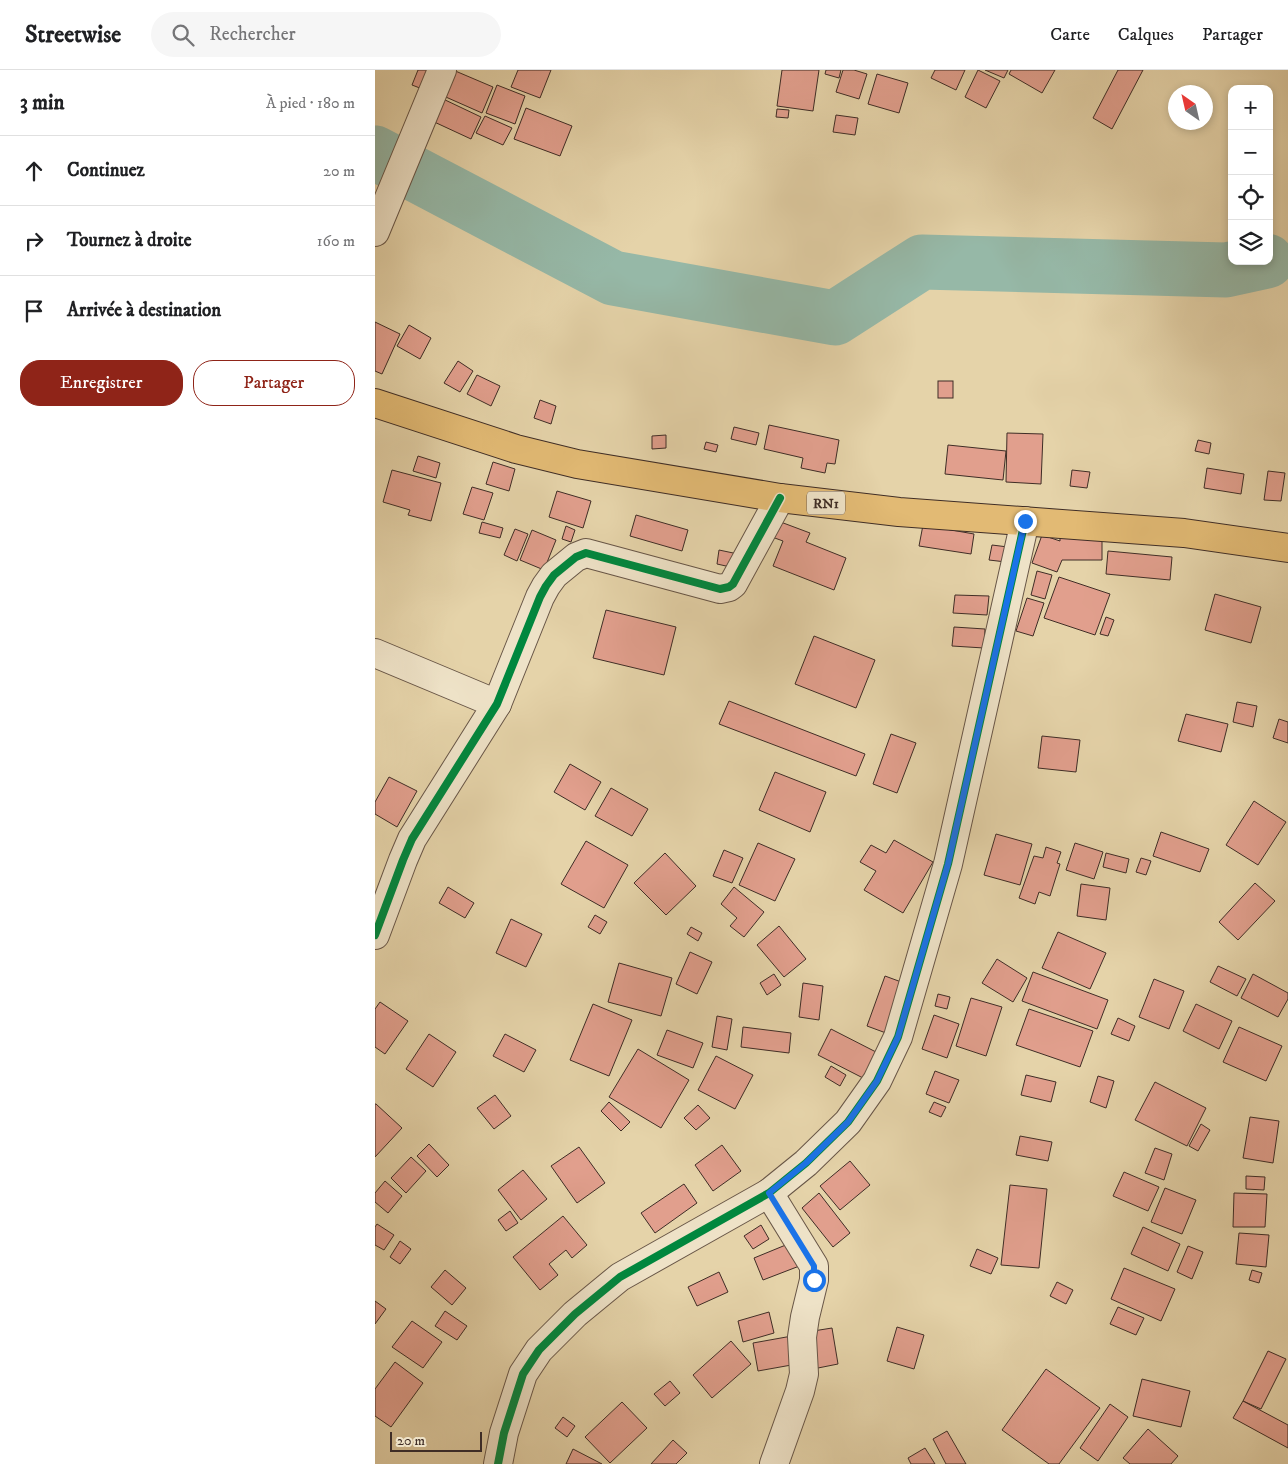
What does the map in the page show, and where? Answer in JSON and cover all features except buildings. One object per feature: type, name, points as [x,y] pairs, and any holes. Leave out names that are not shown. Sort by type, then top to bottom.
[{"type":"highway","name":"RN1","points":[[376,406],[516,449],[577,464],[780,498],[899,512],[1184,534],[1288,548]]},
{"type":"street","points":[[375,232],[442,70]]},
{"type":"street","points":[[375,935],[412,839],[497,704],[540,597],[554,575],[576,557],[586,553],[721,589],[729,587],[733,584],[780,498]]},
{"type":"street","points":[[498,1464],[504,1433],[523,1374],[539,1350],[575,1314],[620,1277],[769,1193],[806,1163],[848,1122],[877,1081],[898,1037],[948,864],[1025,521]]},
{"type":"street","points":[[375,653],[497,704]]},
{"type":"street","points":[[769,1193],[814,1266],[814,1280],[802,1337],[804,1374],[800,1392],[775,1464]]},
{"type":"waterway","points":[[375,153],[613,278],[835,318],[922,262],[1226,270],[1249,265]]},
{"type":"cycle path","points":[[375,935],[412,839],[497,704],[540,597],[554,575],[576,557],[586,553],[720,589],[729,587],[733,584],[780,498]]},
{"type":"cycle path","points":[[498,1464],[504,1433],[523,1374],[539,1350],[575,1314],[620,1277],[769,1193],[806,1163],[848,1122],[877,1081],[898,1037],[948,864],[1025,521]]},
{"type":"route","points":[[814,1280],[814,1266],[769,1193],[806,1163],[848,1122],[877,1081],[898,1037],[948,864],[1025,521]]}]
